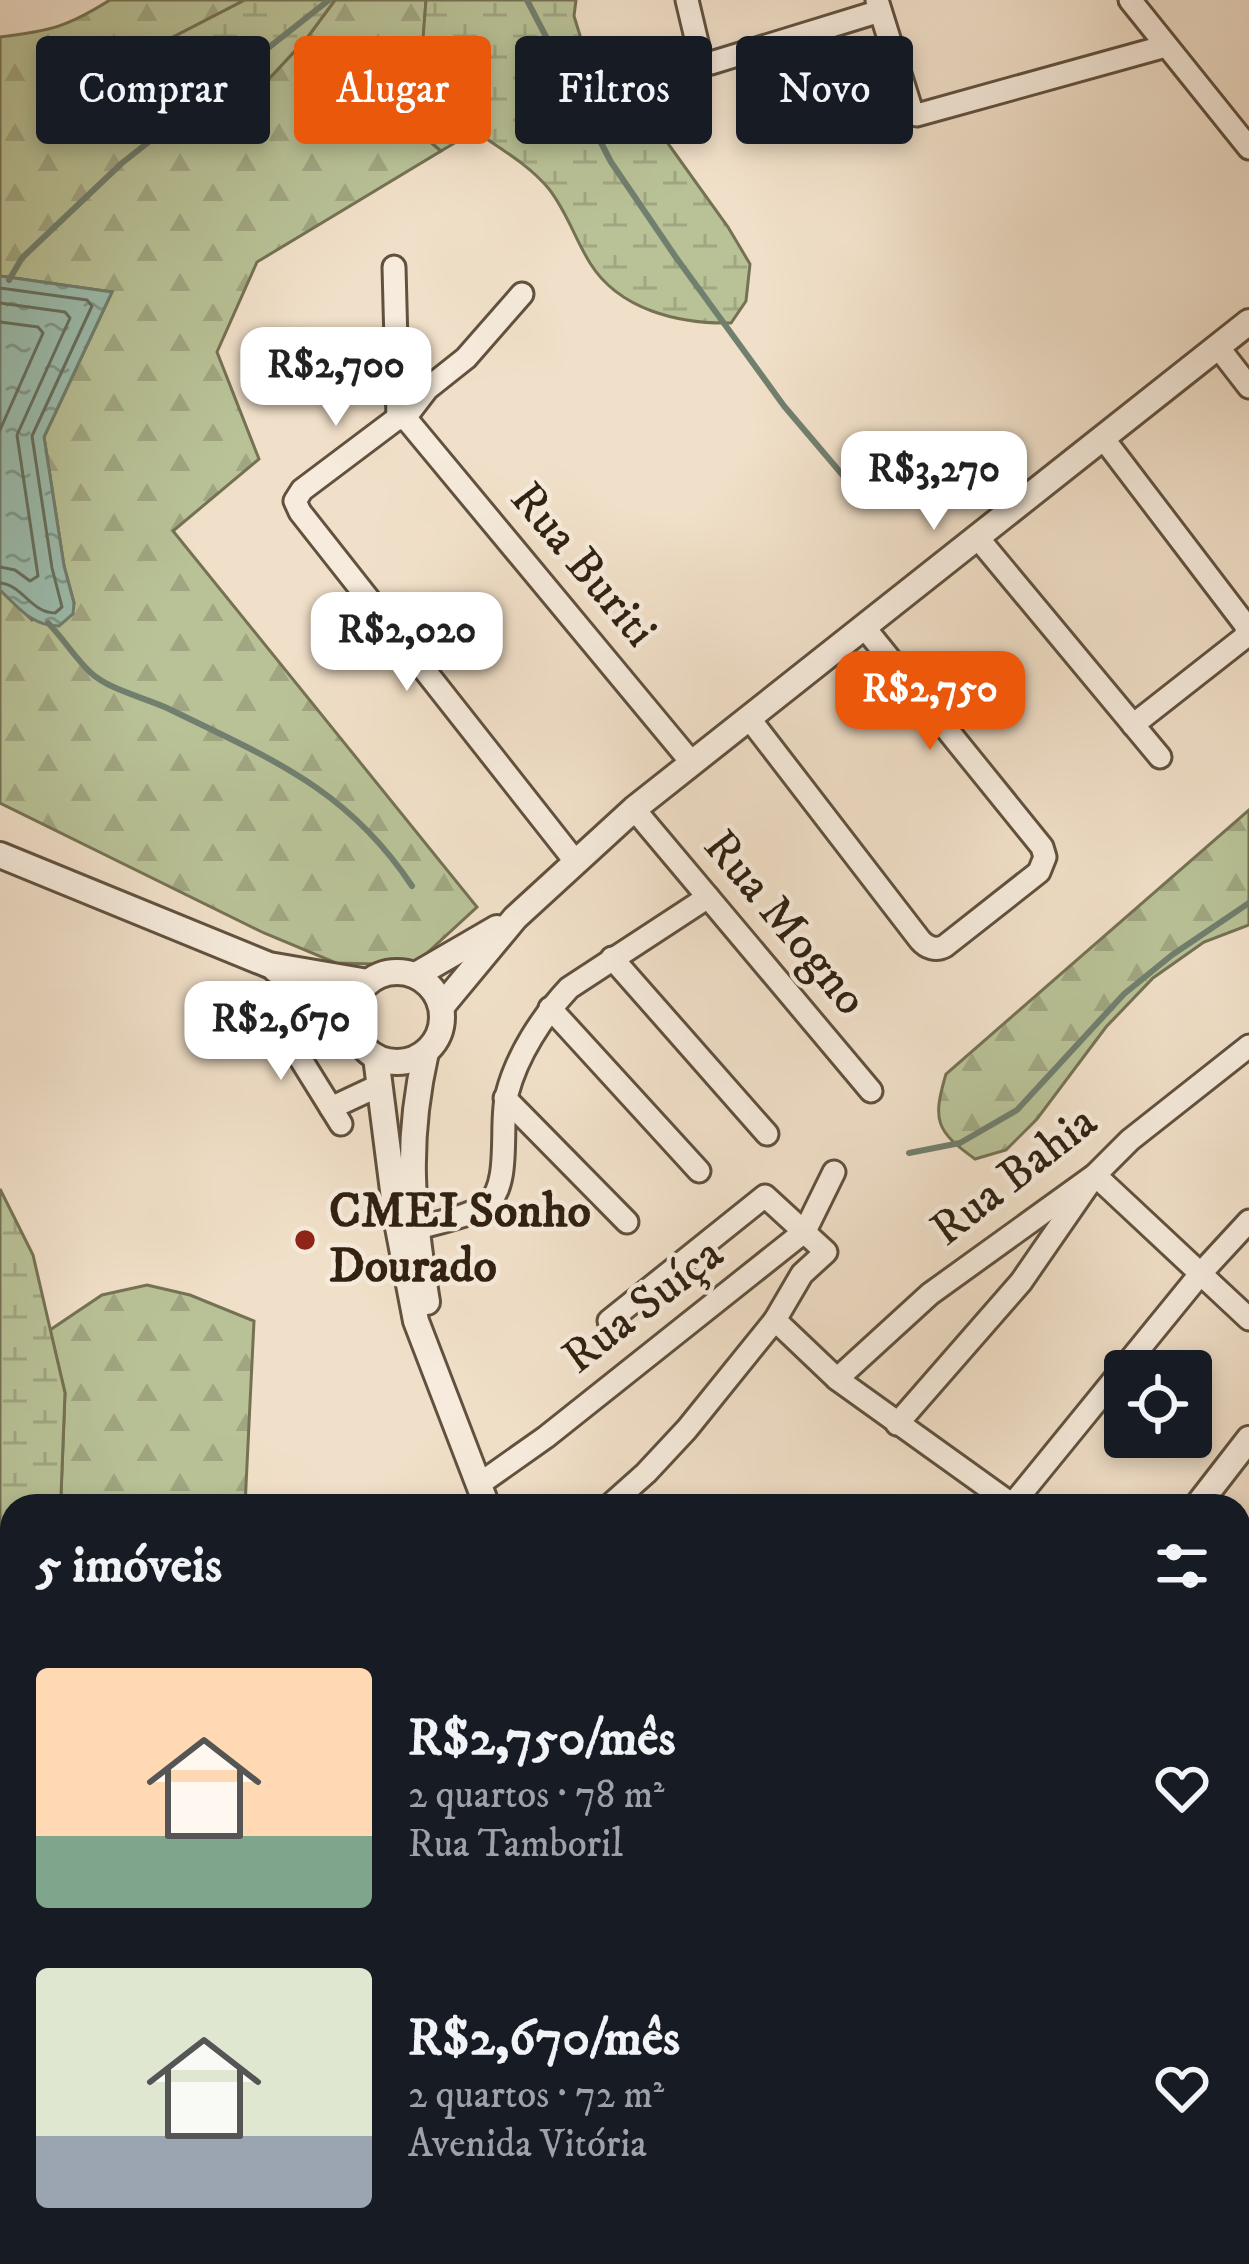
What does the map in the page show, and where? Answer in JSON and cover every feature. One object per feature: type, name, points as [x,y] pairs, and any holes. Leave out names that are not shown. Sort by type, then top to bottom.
[{"type":"street","points":[[686,0],[701,59],[711,63],[878,5],[912,112],[917,115],[1166,46]]},
{"type":"street","points":[[1130,0],[1249,148]]},
{"type":"street","points":[[394,267],[403,419]]},
{"type":"street","points":[[522,295],[403,419],[302,490],[296,501],[575,860]]},
{"type":"street","points":[[442,1006],[515,918],[634,809],[1249,322]]},
{"type":"street","points":[[1218,347],[1249,387]]},
{"type":"street","name":"Rua Buriti","points":[[403,419],[692,764]]},
{"type":"street","points":[[1103,438],[1247,627],[1245,637],[1133,725]]},
{"type":"street","points":[[977,537],[1160,758]]},
{"type":"street","points":[[749,718],[920,940],[933,949],[945,946],[1040,872],[1046,857],[1042,847],[864,627]]},
{"type":"street","name":"Rua Mogno","points":[[634,809],[871,1091]]},
{"type":"street","points":[[2,863],[269,965],[368,982]]},
{"type":"street","points":[[416,1229],[479,1208],[493,1198],[499,1182],[506,1098],[523,1054],[550,1008],[569,988],[708,897]]},
{"type":"street","points":[[416,975],[515,918]]},
{"type":"street","points":[[612,958],[767,1134]]},
{"type":"street","points":[[269,965],[352,1020]]},
{"type":"street","points":[[426,1052],[415,1059],[388,1062],[359,1042],[352,1020],[355,999],[368,982],[391,972],[416,975],[433,988],[442,1006],[440,1031],[426,1052],[412,1121],[416,1229],[435,1364]]},
{"type":"street","points":[[324,1003],[290,1042],[336,1116],[378,1086]]},
{"type":"street","points":[[550,1008],[699,1172]]},
{"type":"street","name":"Rua Bahia","points":[[837,1379],[930,1294],[1095,1175],[1130,1140],[1249,1046]]},
{"type":"street","points":[[376,1057],[416,1321],[482,1494]]},
{"type":"street","points":[[506,1098],[627,1222]]},
{"type":"street","name":"Rua Suíça","points":[[485,1494],[565,1422],[805,1231],[834,1172]]},
{"type":"street","points":[[897,1424],[1021,1282],[1095,1175],[1249,1318]]},
{"type":"street","points":[[609,1321],[765,1196],[826,1252],[802,1274],[775,1320],[667,1452],[621,1494]]},
{"type":"street","points":[[1023,1494],[1249,1221]]},
{"type":"street","points":[[775,1320],[837,1379],[996,1494]]},
{"type":"street","points":[[1207,1494],[1249,1439]]},
{"type":"green space","points":[[110,0],[245,0],[175,36],[36,36],[36,144],[270,144],[270,78],[294,52],[294,144],[433,144],[441,151],[257,262],[217,352],[259,459],[173,531],[477,907],[414,965],[336,963],[264,933],[0,803],[0,590],[32,620],[74,603],[44,437],[112,292],[0,276],[0,37],[58,26]]},
{"type":"green space","points":[[245,0],[335,0],[308,36],[294,36],[294,52],[270,78],[270,36],[175,36]]},
{"type":"green space","points":[[335,0],[426,0],[424,36],[308,36]]},
{"type":"green space","points":[[426,0],[576,0],[574,16],[580,36],[515,36],[515,144],[668,144],[750,264],[746,301],[731,323],[691,321],[652,311],[602,279],[541,180],[491,142],[491,36],[423,36]]},
{"type":"green space","points":[[1249,810],[1249,925],[1204,942],[1153,978],[1106,1027],[1037,1119],[1006,1150],[975,1159],[962,1149],[941,1124],[939,1103],[946,1074]]},
{"type":"green space","points":[[0,1189],[33,1255],[65,1393],[61,1494],[0,1494]]},
{"type":"green space","points":[[147,1285],[190,1295],[254,1321],[246,1494],[61,1494],[65,1393],[50,1330],[102,1295]]},
{"type":"water","points":[[0,276],[112,292],[44,437],[74,603],[73,614],[59,626],[33,619],[0,590]]},
{"type":"waterway","points":[[9,280],[22,258],[122,163],[329,0]]},
{"type":"waterway","points":[[527,0],[611,162],[784,406],[863,499]]},
{"type":"waterway","points":[[48,623],[99,679],[272,760],[333,800],[387,852],[412,886]]},
{"type":"waterway","points":[[909,1153],[960,1143],[1017,1110],[1124,994],[1249,903]]},
{"type":"place","name":"CMEI Sonho Dourado","points":[[305,1240]]}]
